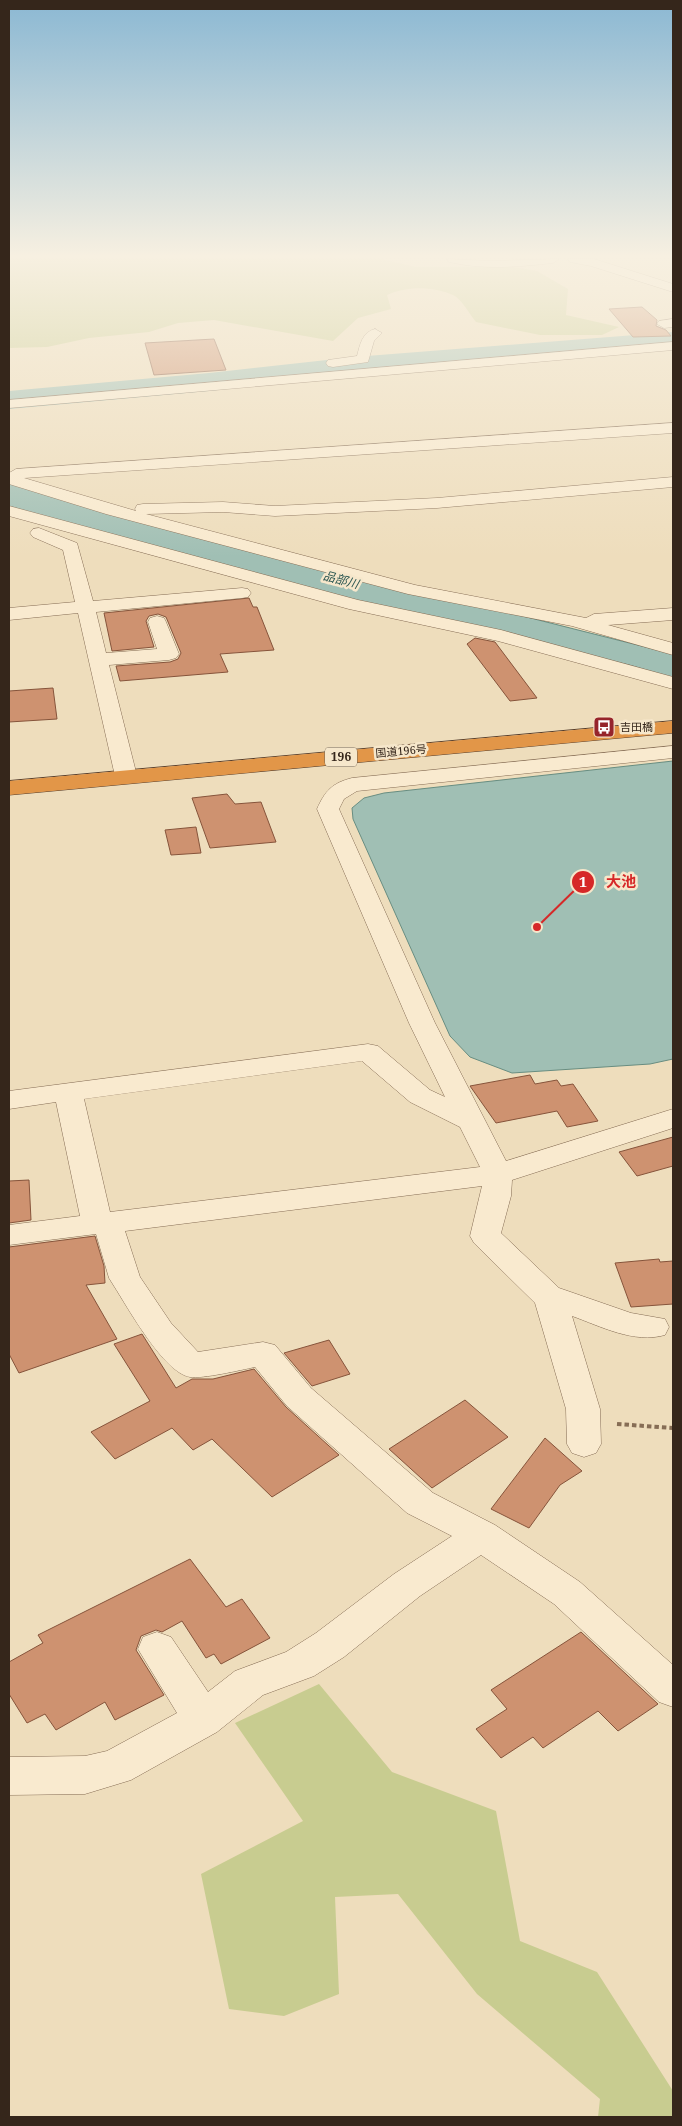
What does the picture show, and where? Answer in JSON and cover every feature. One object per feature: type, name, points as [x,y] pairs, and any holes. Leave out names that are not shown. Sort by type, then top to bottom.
[{"type":"highway","name":"国道196号","points":[[9,788],[673,727]]},
{"type":"street","points":[[9,404],[522,358]]},
{"type":"street","points":[[170,391],[163,380],[363,359],[376,370]]},
{"type":"street","points":[[9,474],[32,474],[673,428]]},
{"type":"street","points":[[9,479],[112,510],[414,590],[575,621],[673,649]]},
{"type":"street","points":[[112,510],[223,507],[275,511],[436,503],[673,482]]},
{"type":"street","points":[[9,512],[356,605],[501,636],[673,683]]},
{"type":"street","points":[[9,521],[71,547],[84,608],[126,776]]},
{"type":"street","points":[[9,614],[242,593]]},
{"type":"street","points":[[575,621],[673,614]]},
{"type":"street","points":[[97,660],[169,654],[157,622]]},
{"type":"street","points":[[653,1327],[629,1324],[548,1296],[485,1236],[496,1196],[498,1174],[422,1023],[328,810],[334,796],[352,785],[673,752]]},
{"type":"street","points":[[9,1100],[368,1052],[420,1096],[471,1121]]},
{"type":"street","points":[[68,1092],[102,1224],[125,1278],[159,1331],[191,1365],[263,1354],[299,1397],[420,1503],[482,1535],[567,1593],[673,1690]]},
{"type":"street","points":[[9,1235],[498,1174],[673,1118]]},
{"type":"street","points":[[548,1296],[583,1409],[584,1433]]},
{"type":"street","points":[[9,1776],[85,1775],[116,1767],[203,1719],[249,1682],[300,1664],[330,1645],[407,1585],[482,1535]]},
{"type":"street","points":[[157,1648],[203,1719]]},
{"type":"path","points":[[584,1433],[673,1428]]},
{"type":"green space","points":[[319,1684],[392,1772],[496,1811],[520,1941],[597,1972],[673,2091],[673,2117],[598,2117],[600,2099],[477,1994],[398,1894],[335,1897],[339,1994],[284,2016],[229,2009],[201,1874],[303,1821],[235,1723]]},
{"type":"water","name":"品部川","points":[[9,482],[115,513],[673,654],[673,678],[629,665],[318,591],[86,529],[9,506]]},
{"type":"water","points":[[673,761],[673,1059],[650,1064],[512,1073],[470,1057],[450,1036],[353,819],[352,808],[364,798],[384,793]]},
{"type":"building","points":[[149,358],[221,358],[226,370],[154,375]]},
{"type":"building","points":[[249,598],[253,607],[257,607],[274,650],[220,654],[228,672],[120,681],[116,666],[170,662],[178,659],[181,653],[166,617],[158,614],[149,616],[146,621],[154,647],[112,651],[104,613]]},
{"type":"building","points":[[475,638],[495,642],[537,698],[510,701],[467,644]]},
{"type":"building","points":[[53,688],[57,719],[9,722],[9,691]]},
{"type":"building","points":[[227,794],[235,804],[261,802],[276,842],[210,848],[192,798]]},
{"type":"building","points":[[196,827],[201,853],[171,855],[165,830]]},
{"type":"building","points":[[530,1075],[535,1084],[557,1080],[561,1086],[573,1084],[598,1121],[567,1127],[557,1111],[496,1123],[470,1086]]},
{"type":"building","points":[[673,1137],[673,1166],[637,1176],[619,1152]]},
{"type":"building","points":[[29,1180],[31,1220],[9,1223],[9,1181]]},
{"type":"building","points":[[95,1236],[104,1266],[105,1283],[86,1285],[117,1339],[19,1373],[9,1354],[9,1247]]},
{"type":"building","points":[[659,1259],[660,1262],[673,1261],[673,1304],[631,1307],[615,1263]]},
{"type":"building","points":[[142,1334],[176,1388],[192,1379],[213,1379],[254,1369],[286,1407],[339,1455],[272,1497],[212,1439],[193,1450],[172,1428],[115,1459],[91,1432],[150,1401],[114,1344]]},
{"type":"building","points":[[329,1340],[350,1374],[312,1386],[284,1353]]},
{"type":"building","points":[[465,1400],[508,1437],[432,1488],[389,1449]]},
{"type":"building","points":[[545,1438],[582,1471],[560,1485],[529,1528],[491,1509]]},
{"type":"building","points":[[190,1559],[226,1607],[242,1599],[270,1638],[221,1664],[214,1654],[206,1658],[182,1621],[162,1632],[156,1630],[141,1636],[136,1650],[164,1695],[115,1720],[105,1702],[56,1730],[45,1714],[27,1723],[9,1694],[9,1662],[43,1643],[38,1635]]},
{"type":"building","points":[[581,1632],[658,1704],[618,1731],[598,1711],[543,1748],[533,1737],[501,1758],[476,1729],[507,1709],[491,1690]]},
{"type":"waterway","points":[[9,400],[450,358]]},
{"type":"place","name":"吉田橋","points":[[604,727]]},
{"type":"place","name":"大池","points":[[537,927]]}]
